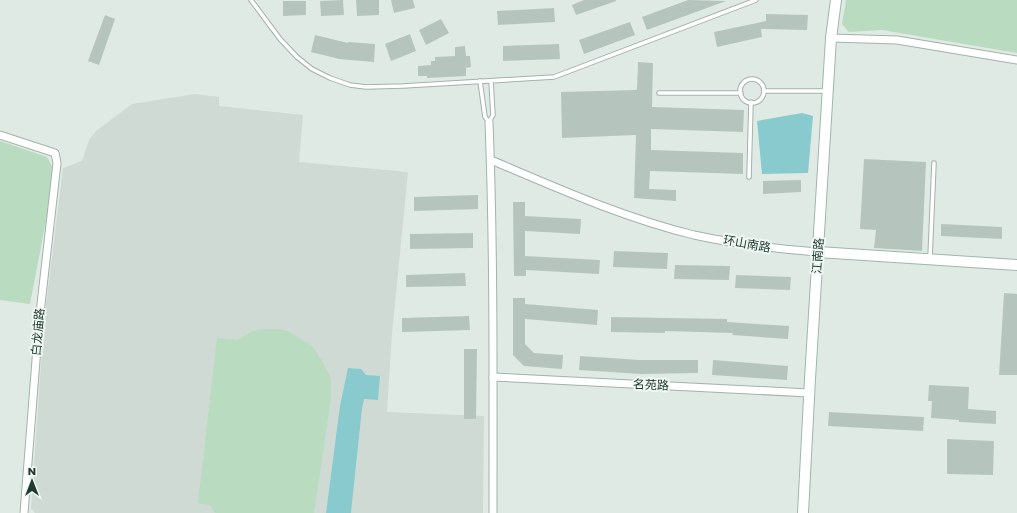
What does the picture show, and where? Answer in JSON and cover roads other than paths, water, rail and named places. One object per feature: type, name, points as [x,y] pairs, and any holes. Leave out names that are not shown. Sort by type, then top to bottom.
[{"type":"main road","name":"江南路","points":[[803,513],[831,38],[836,0]]},
{"type":"main road","name":"环山南路","points":[[818,252],[1017,266]]},
{"type":"street","points":[[831,38],[897,40],[1017,60]]},
{"type":"street","points":[[490,122],[493,513]]},
{"type":"street","name":"白龙庙路","points":[[0,135],[55,153],[57,163],[39,322],[24,513]]},
{"type":"street","name":"环山南路","points":[[491,160],[638,219],[695,235],[767,248],[818,252]]},
{"type":"street","name":"名苑路","points":[[493,377],[809,393]]},
{"type":"lane","points":[[251,0],[280,39],[297,57],[312,69],[330,78],[350,85],[366,87],[554,76],[756,0]]},
{"type":"lane","points":[[749,79],[758,80],[764,91],[762,98],[759,101],[751,102],[744,99],[740,93],[742,84],[749,79]]},
{"type":"lane","points":[[480,81],[485,117],[490,122],[493,115],[491,80]]},
{"type":"lane","points":[[764,91],[829,91]]},
{"type":"lane","points":[[660,93],[740,93]]},
{"type":"lane","points":[[749,177],[751,102]]},
{"type":"lane","points":[[930,260],[934,163]]},
{"type":"water","points":[[802,113],[813,116],[808,173],[762,174],[757,121]]},
{"type":"water","points":[[348,368],[361,369],[366,375],[380,376],[378,400],[364,399],[351,513],[326,513],[340,406]]}]
